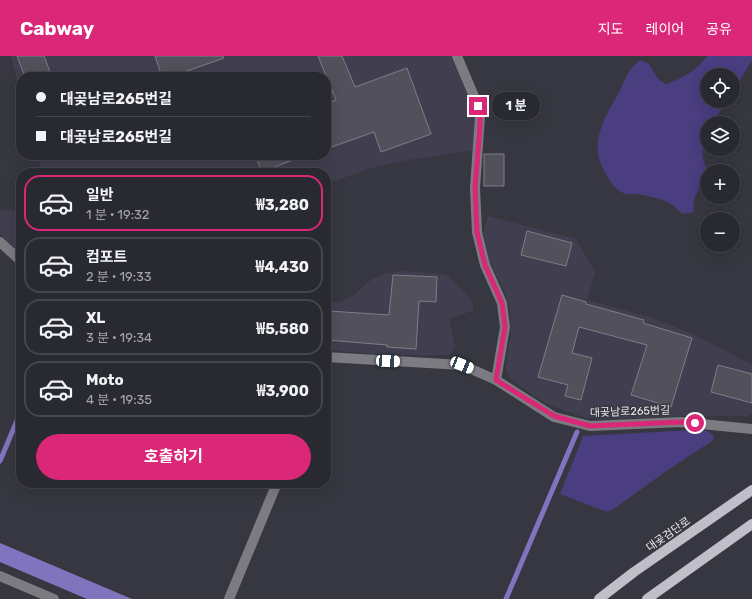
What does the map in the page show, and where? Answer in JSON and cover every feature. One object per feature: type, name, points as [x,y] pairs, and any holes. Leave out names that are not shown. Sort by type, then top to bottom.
[{"type":"main road","name":"대곶검단로","points":[[599,599],[634,572],[752,490]]},
{"type":"main road","points":[[647,599],[752,524]]},
{"type":"lane","points":[[457,56],[478,106],[480,116],[475,188],[477,232],[485,265],[502,303],[505,327],[496,380]]},
{"type":"lane","points":[[0,242],[16,256]]},
{"type":"lane","name":"대곶남로265번길","points":[[331,360],[462,365],[496,380],[554,416],[590,426],[681,422],[752,429]]},
{"type":"lane","points":[[229,599],[275,488]]},
{"type":"lane","points":[[0,576],[54,599]]},
{"type":"shaded area","points":[[11,56],[451,56],[474,112],[475,122],[473,150],[402,161],[371,168],[331,182],[331,168],[40,168],[38,160],[331,160],[331,72],[16,72],[16,76]]},
{"type":"shaded area","points":[[707,56],[752,56],[752,60],[740,80],[740,68],[700,68],[700,108],[722,108],[717,116],[700,116],[700,156],[703,156],[704,164],[700,164],[700,186],[694,199],[693,212],[683,214],[673,205],[654,197],[627,194],[619,191],[610,181],[600,161],[598,140],[604,120],[630,70],[640,60],[649,64],[658,79],[666,84],[689,73]]},
{"type":"shaded area","points":[[0,211],[16,211],[16,248],[0,234]]},
{"type":"shaded area","points":[[488,216],[576,239],[595,272],[587,300],[649,317],[693,334],[752,365],[752,414],[747,416],[685,416],[604,419],[588,418],[548,404],[532,395],[510,378],[506,370],[511,335],[510,311],[507,298],[489,259],[483,232]]},
{"type":"shaded area","points":[[405,271],[448,276],[472,301],[474,310],[449,319],[455,346],[450,355],[390,355],[331,350],[331,303],[341,302],[354,295],[373,278],[387,273]]},
{"type":"shaded area","points":[[693,430],[707,431],[714,437],[712,441],[607,512],[560,494],[583,436]]},
{"type":"shaded area","points":[[0,543],[132,599],[87,599],[0,562]]},
{"type":"building","points":[[17,56],[44,56],[50,72],[23,72]]},
{"type":"building","points":[[155,56],[223,56],[224,58],[184,72],[160,72]]},
{"type":"building","points":[[318,56],[342,56],[355,87],[407,68],[431,134],[381,152],[374,132],[331,147],[331,102],[336,100],[331,88],[331,72],[325,72]]},
{"type":"building","points":[[484,154],[504,154],[504,186],[484,186]]},
{"type":"building","points":[[257,160],[293,160],[272,168],[260,168]]},
{"type":"building","points":[[527,231],[572,243],[566,266],[521,255]]},
{"type":"building","points":[[393,275],[437,277],[436,302],[419,301],[416,349],[331,340],[331,311],[389,315]]},
{"type":"building","points":[[562,295],[586,302],[586,304],[644,320],[643,323],[692,338],[671,407],[631,395],[647,345],[579,327],[572,353],[592,358],[581,400],[565,396],[568,385],[538,377]]},
{"type":"building","points":[[718,365],[752,374],[752,403],[711,392]]},
{"type":"waterway","points":[[0,461],[16,423]]},
{"type":"waterway","points":[[506,599],[577,432]]},
{"type":"route","points":[[478,106],[480,127],[475,188],[477,232],[485,265],[502,303],[505,327],[496,380],[554,416],[590,426],[681,422],[695,423]]}]
